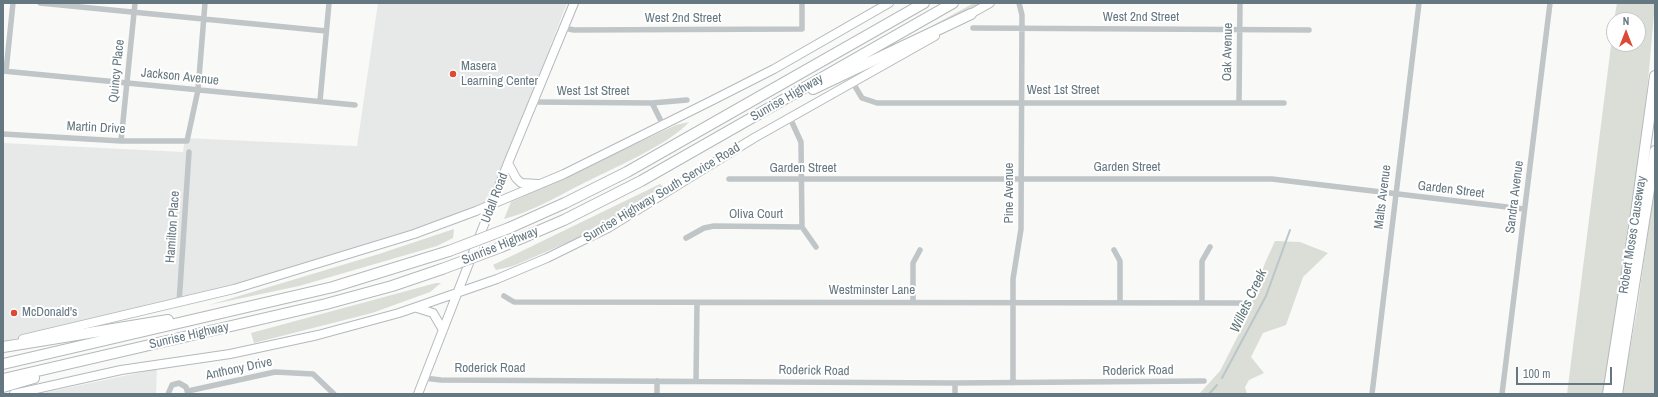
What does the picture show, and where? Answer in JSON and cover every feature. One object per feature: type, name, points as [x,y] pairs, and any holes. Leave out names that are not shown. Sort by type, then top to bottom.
[{"type":"highway","points":[[887,24],[915,3]]},
{"type":"highway","name":"Sunrise Highway","points":[[3,364],[350,283],[449,251],[509,228],[570,201],[642,164],[924,3]]},
{"type":"highway","name":"Sunrise Highway","points":[[3,379],[331,302],[442,269],[501,247],[564,220],[621,191],[953,3]]},
{"type":"highway","points":[[775,105],[826,84],[971,14]]},
{"type":"highway","name":"Robert Moses Causeway","points":[[1608,394],[1634,228],[1655,76]]},
{"type":"highway","name":"Robert Moses Causeway","points":[[1618,394],[1655,151]]},
{"type":"highway","points":[[3,346],[155,322],[206,317]]},
{"type":"highway","points":[[3,387],[97,357]]},
{"type":"main road","name":"Udall Road","points":[[418,394],[508,163],[574,3]]},
{"type":"main road","points":[[3,346],[234,289],[397,239],[492,205],[544,183],[663,125],[767,72],[889,3]]},
{"type":"main road","points":[[971,14],[990,3]]},
{"type":"main road","name":"Sunrise Highway","points":[[754,138],[853,83],[971,14]]},
{"type":"main road","name":"Sunrise Highway South Service Road","points":[[458,293],[530,265],[593,236],[649,204],[754,138]]},
{"type":"main road","points":[[508,163],[516,178],[521,183],[544,183]]},
{"type":"main road","name":"Sunrise Highway","points":[[14,394],[121,370],[230,354],[282,344],[352,327],[458,293]]},
{"type":"main road","points":[[415,308],[433,313],[443,330]]},
{"type":"street","points":[[5,71],[13,3]]},
{"type":"street","points":[[40,3],[326,31]]},
{"type":"street","name":"Quincy Place","points":[[121,141],[135,3]]},
{"type":"street","points":[[198,90],[205,3]]},
{"type":"street","points":[[320,101],[329,3]]},
{"type":"street","name":"West 2nd Street","points":[[564,28],[574,30],[802,30],[802,3]]},
{"type":"street","name":"Pine Avenue","points":[[1013,383],[1012,302],[1014,267],[1021,229],[1022,15],[1019,3]]},
{"type":"street","name":"Oak Avenue","points":[[1239,102],[1240,3]]},
{"type":"street","name":"Malts Avenue","points":[[1372,394],[1419,3]]},
{"type":"street","name":"Sandra Avenue","points":[[1502,394],[1550,3]]},
{"type":"street","name":"West 2nd Street","points":[[973,28],[1309,30]]},
{"type":"street","name":"Jackson Avenue","points":[[5,71],[355,105]]},
{"type":"street","name":"West 1st Street","points":[[853,83],[862,98],[877,103],[1284,102]]},
{"type":"street","name":"Martin Drive","points":[[3,134],[121,141],[187,141],[198,90]]},
{"type":"street","name":"West 1st Street","points":[[534,102],[652,102],[687,100]]},
{"type":"street","points":[[652,102],[663,125]]},
{"type":"street","points":[[790,118],[800,138],[802,226],[816,247]]},
{"type":"street","name":"Hamilton Place","points":[[179,303],[189,152]]},
{"type":"street","name":"Garden Street","points":[[729,179],[1272,178],[1524,209]]},
{"type":"street","name":"Oliva Court","points":[[686,238],[704,228],[714,226],[802,226]]},
{"type":"street","points":[[1202,302],[1202,261],[1210,248]]},
{"type":"street","points":[[914,302],[913,263],[920,250]]},
{"type":"street","points":[[1114,250],[1120,261],[1120,302]]},
{"type":"street","name":"Westminster Lane","points":[[504,296],[514,302],[1242,303]]},
{"type":"street","points":[[696,381],[697,303]]},
{"type":"street","name":"Anthony Drive","points":[[168,394],[169,388],[175,383],[183,385],[188,392],[275,372],[313,374],[334,394]]},
{"type":"street","name":"Roderick Road","points":[[424,378],[441,380],[955,383],[1204,381]]},
{"type":"street","points":[[657,381],[657,394]]},
{"type":"street","points":[[955,383],[955,394]]},
{"type":"shaded area","points":[[378,3],[567,3],[505,164],[484,209],[192,299],[3,341],[3,143],[183,152],[185,138],[357,146]]},
{"type":"shaded area","points":[[974,3],[986,3],[917,37],[921,32]]},
{"type":"shaded area","points":[[1617,3],[1655,3],[1647,92],[1635,189],[1605,394],[1567,394],[1610,52],[1646,52],[1646,12],[1615,12]]},
{"type":"shaded area","points":[[689,122],[680,131],[668,139],[638,156],[534,208],[504,219],[511,202],[676,125]]},
{"type":"shaded area","points":[[1655,182],[1654,394],[1622,394],[1637,310]]},
{"type":"shaded area","points":[[660,184],[664,187],[597,230],[513,266],[496,270],[493,265]]},
{"type":"shaded area","points":[[454,229],[453,238],[437,246],[299,286],[209,305],[379,254]]},
{"type":"shaded area","points":[[1275,241],[1300,242],[1328,253],[1303,277],[1286,325],[1263,333],[1251,357],[1264,373],[1249,380],[1245,387],[1247,394],[1199,394],[1220,371],[1245,322],[1265,263]]},
{"type":"shaded area","points":[[436,283],[441,283],[430,292],[372,313],[254,343],[251,333]]},
{"type":"shaded area","points":[[157,369],[156,394],[38,394]]},
{"type":"waterway","name":"Willets Creek","points":[[1222,378],[1266,296],[1290,230]]},
{"type":"waterway","name":"Willets Creek","points":[[1209,394],[1217,385]]},
{"type":"place","name":"Masera Learning Center","points":[[453,74]]},
{"type":"place","name":"McDonald's","points":[[14,313]]}]
